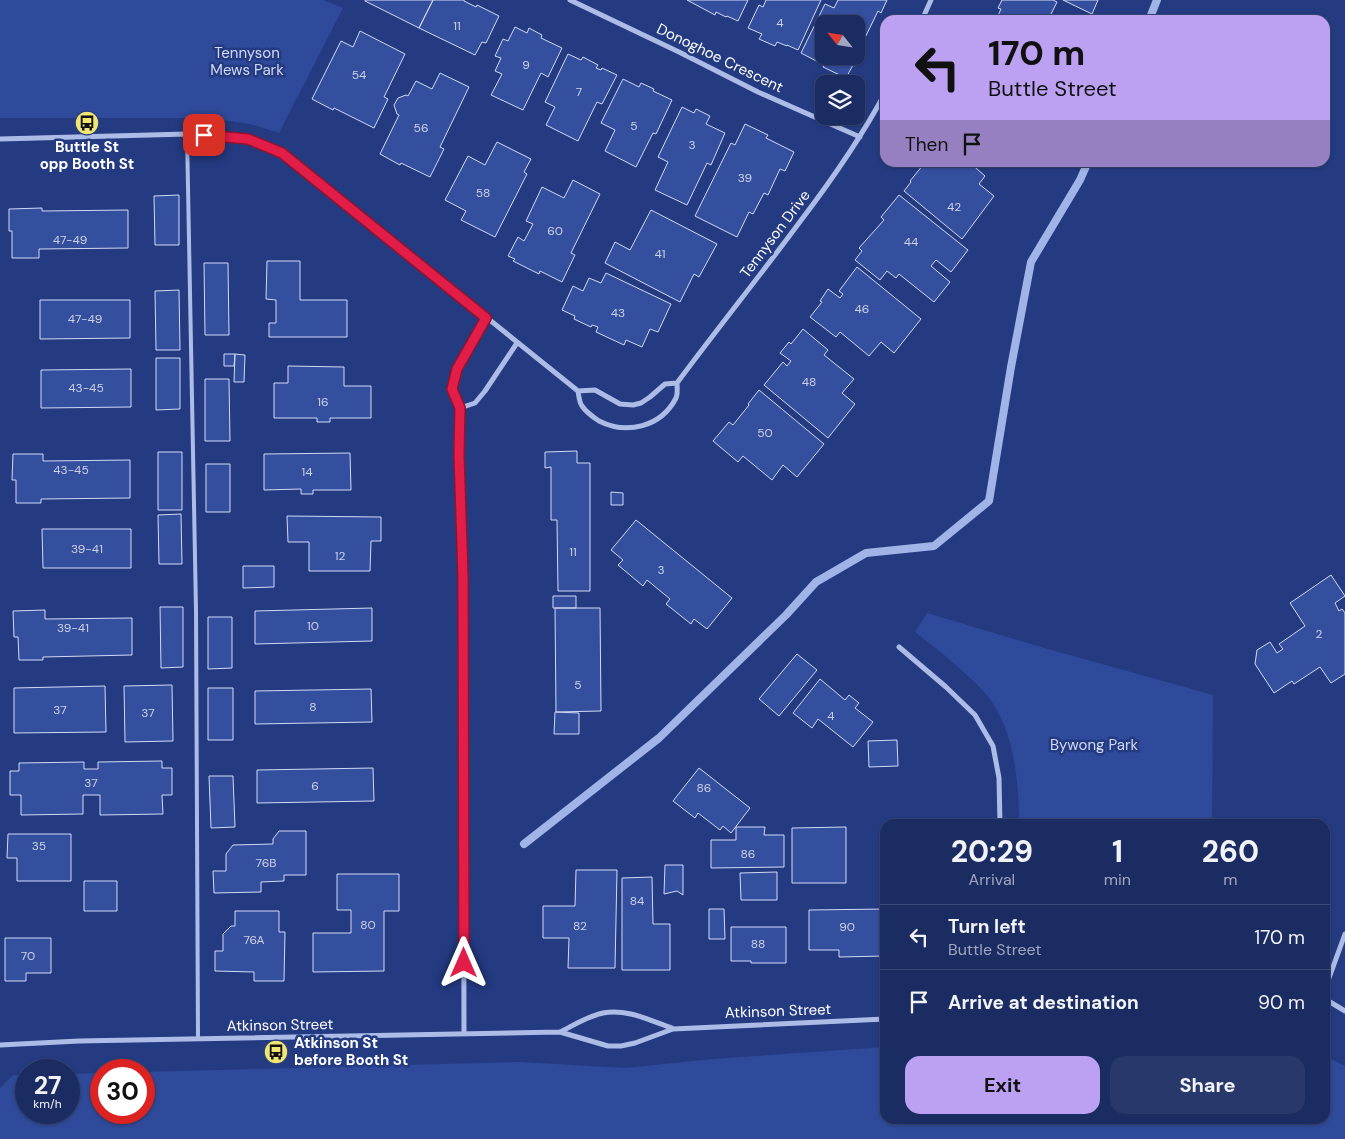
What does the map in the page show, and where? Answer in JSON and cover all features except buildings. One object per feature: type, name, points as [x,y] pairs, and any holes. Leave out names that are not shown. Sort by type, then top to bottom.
[{"type":"street","name":"Donoghoe Crescent","points":[[570,0],[758,92],[860,137]]},
{"type":"street","points":[[924,15],[931,0]]},
{"type":"street","name":"Tennyson Drive","points":[[677,383],[664,384],[650,398],[633,405],[620,404],[595,390],[578,391],[581,405],[590,414],[617,427],[632,428],[648,423],[664,412],[677,396],[677,383],[833,178],[880,103]]},
{"type":"street","points":[[0,139],[187,134],[248,139],[282,153],[578,391]]},
{"type":"street","points":[[464,1034],[463,576],[459,455],[460,408],[452,389],[457,369],[486,318]]},
{"type":"street","points":[[460,408],[475,403],[485,392],[517,343]]},
{"type":"street","points":[[899,647],[946,687],[975,715],[993,746],[999,778],[1000,819]]},
{"type":"street","points":[[1330,975],[1345,934]]},
{"type":"street","points":[[1330,1002],[1345,1010]]},
{"type":"street","name":"Atkinson Street","points":[[560,1032],[585,1019],[602,1013],[615,1012],[626,1013],[673,1028]]},
{"type":"street","name":"Atkinson Street","points":[[0,1045],[78,1041],[560,1032],[608,1046],[622,1046],[673,1028],[880,1019]]},
{"type":"lane","points":[[187,134],[196,600],[198,1039]]},
{"type":"green space","name":"Tennyson Mews Park","points":[[0,0],[323,0],[343,8],[279,133],[254,125],[231,121],[183,118],[0,118]]},
{"type":"green space","name":"Bywong Park","points":[[927,613],[1213,695],[1212,819],[1019,819],[1018,790],[1013,755],[1003,721],[995,706],[977,685],[915,632]]},
{"type":"green space","points":[[880,1047],[880,1124],[1330,1124],[1330,1058],[1345,1066],[1345,1139],[0,1139],[0,1088],[13,1075],[15,1075],[15,1124],[80,1124],[80,1074],[90,1073],[90,1124],[155,1124],[155,1072],[521,1062],[626,1068],[712,1059]]},
{"type":"waterway","points":[[1151,15],[1157,0]]},
{"type":"waterway","points":[[524,844],[659,738],[786,615],[816,582],[866,553],[934,546],[989,501],[1011,367],[1031,262],[1086,167]]},
{"type":"place","name":"Buttle St opp Booth St","points":[[87,123]]},
{"type":"place","name":"Atkinson St before Booth St","points":[[276,1052]]},
{"type":"route","points":[[204,135],[248,139],[282,153],[486,318],[457,369],[452,389],[460,408],[459,455],[463,576],[464,963]]}]
